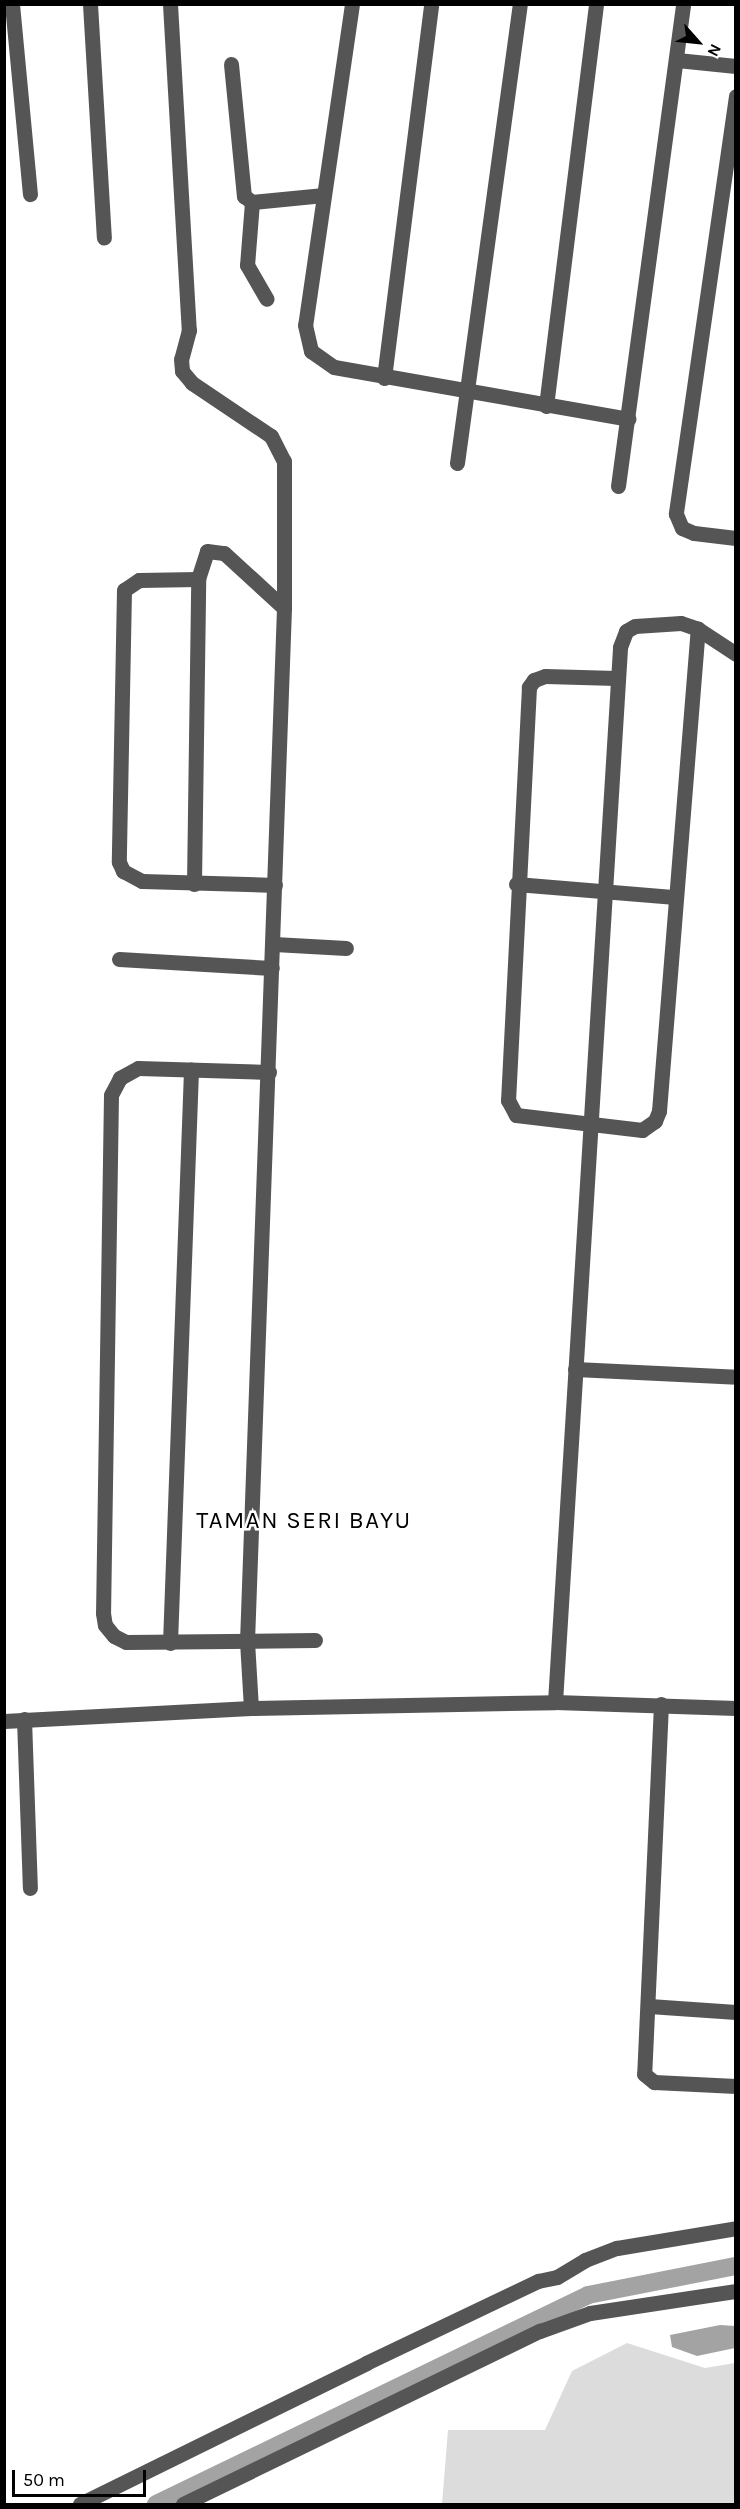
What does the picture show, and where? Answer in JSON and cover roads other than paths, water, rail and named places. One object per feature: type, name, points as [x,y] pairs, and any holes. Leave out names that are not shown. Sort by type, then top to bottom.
[{"type":"street","points":[[12,4],[30,194]]},
{"type":"street","points":[[90,4],[104,238]]},
{"type":"street","points":[[170,4],[189,330],[181,359],[186,378],[271,436],[281,450],[284,608],[274,944],[247,1641],[251,1708]]},
{"type":"street","points":[[352,4],[324,195],[306,340],[320,360],[334,367],[467,393],[628,419]]},
{"type":"street","points":[[384,378],[431,4]]},
{"type":"street","points":[[457,463],[520,4]]},
{"type":"street","points":[[546,406],[596,4]]},
{"type":"street","points":[[618,486],[683,4]]},
{"type":"street","points":[[677,60],[735,66]]},
{"type":"street","points":[[231,64],[244,196],[252,202],[324,195]]},
{"type":"street","points":[[735,96],[676,514],[682,528],[694,533],[735,538]]},
{"type":"street","points":[[252,202],[247,265],[267,299]]},
{"type":"street","points":[[194,884],[198,579],[204,555],[212,548],[218,549],[284,608]]},
{"type":"street","points":[[198,579],[139,580],[124,590],[119,862],[123,871],[142,881],[275,885]]},
{"type":"street","points":[[555,1702],[616,678],[620,647],[627,631],[657,622],[681,623],[698,629],[735,654]]},
{"type":"street","points":[[616,678],[545,676],[534,680],[529,687],[516,884],[508,1101],[516,1114],[642,1130],[655,1121],[659,1111],[698,629]]},
{"type":"street","points":[[516,884],[675,897]]},
{"type":"street","points":[[274,944],[346,948]]},
{"type":"street","points":[[119,959],[272,968]]},
{"type":"street","points":[[269,1072],[138,1068],[120,1078],[111,1095],[107,1122],[103,1613],[109,1631],[126,1642],[315,1641]]},
{"type":"street","points":[[170,1643],[191,1069]]},
{"type":"street","points":[[575,1369],[735,1377]]},
{"type":"street","points":[[4,1721],[251,1708],[555,1702],[735,1708]]},
{"type":"street","points":[[661,1704],[649,2006],[644,2074],[654,2082],[735,2086]]},
{"type":"street","points":[[24,1719],[30,1888]]},
{"type":"street","points":[[649,2006],[735,2012]]},
{"type":"street","points":[[80,2505],[366,2362],[538,2281],[557,2277],[585,2260],[617,2248],[735,2228]]},
{"type":"street","points":[[183,2505],[540,2331],[590,2313],[735,2291]]},
{"type":"waterway","points":[[156,2504],[588,2295],[736,2266]]},
{"type":"district","name":"TAMAN SERI BAYU","points":[[304,1521]]}]
